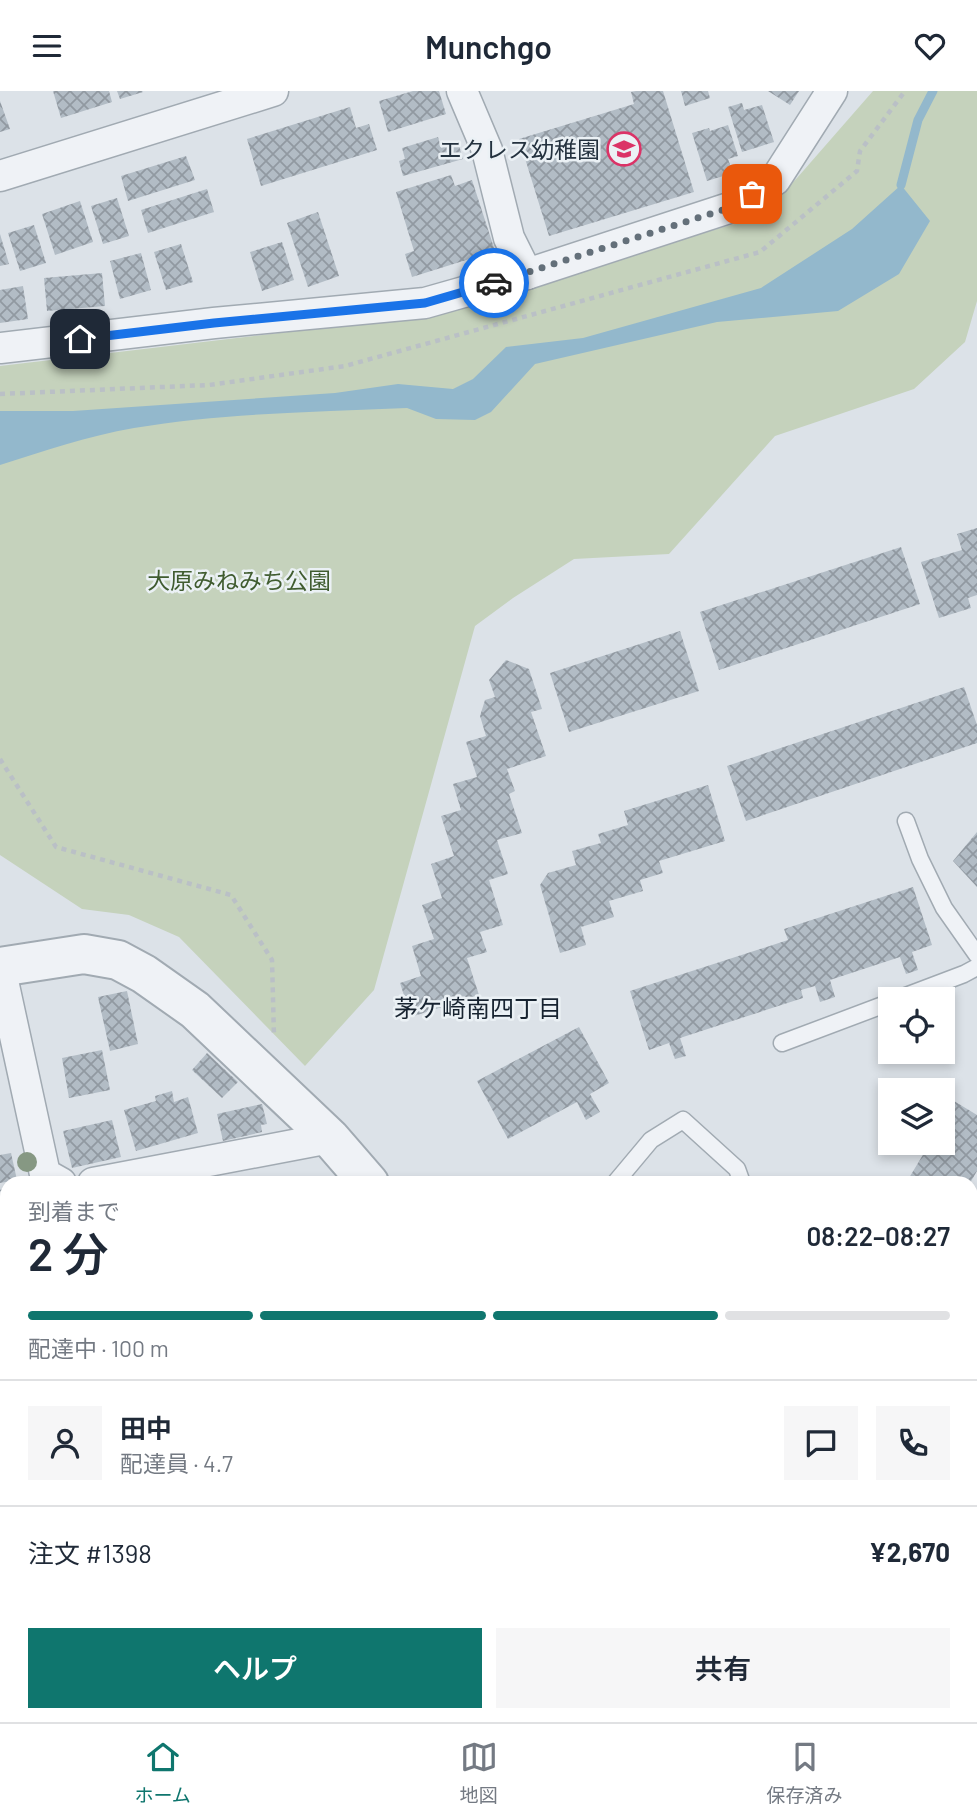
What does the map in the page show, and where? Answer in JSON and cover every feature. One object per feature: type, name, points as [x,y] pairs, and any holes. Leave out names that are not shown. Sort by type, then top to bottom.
[{"type":"street","points":[[0,176],[273,91]]},
{"type":"street","points":[[462,91],[487,150],[509,238],[527,274]]},
{"type":"street","points":[[0,348],[214,323],[425,303],[527,274],[729,208],[775,180],[832,91]]},
{"type":"street","points":[[49,1176],[45,1174],[0,967],[84,954],[118,960],[145,974],[195,1010],[330,1138],[363,1176]]},
{"type":"street","points":[[130,1176],[330,1138]]},
{"type":"lane","points":[[906,821],[920,859],[944,908],[977,954]]},
{"type":"lane","points":[[930,987],[977,967]]},
{"type":"lane","points":[[782,1043],[878,1007]]},
{"type":"lane","points":[[621,1176],[651,1140],[682,1120],[737,1169],[740,1176]]},
{"type":"path","points":[[0,759],[56,847],[231,895],[272,960],[275,1050]]},
{"type":"green space","name":"大原みねみち公園","points":[[873,91],[977,91],[977,301],[965,342],[914,389],[775,436],[669,554],[574,559],[475,626],[374,990],[305,1066],[179,937],[129,915],[82,909],[0,855],[0,366],[422,316],[758,217],[797,178]]},
{"type":"water","points":[[901,185],[930,221],[899,274],[838,311],[717,322],[535,364],[491,412],[475,420],[436,419],[407,408],[202,419],[117,431],[0,465],[0,411],[73,411],[335,393],[398,384],[453,389],[473,379],[506,347],[583,338],[761,288],[852,229]]},
{"type":"building","points":[[53,91],[109,91],[112,102],[61,118]]},
{"type":"building","points":[[117,91],[142,91],[143,92],[120,99]]},
{"type":"building","points":[[413,91],[439,91],[446,114],[388,132],[379,101]]},
{"type":"building","points":[[663,91],[694,192],[549,236],[519,139],[634,104],[631,92]]},
{"type":"building","points":[[681,91],[708,91],[710,98],[685,106]]},
{"type":"building","points":[[768,91],[799,91],[790,105]]},
{"type":"building","points":[[0,101],[10,129],[0,132]]},
{"type":"building","points":[[742,103],[744,110],[762,105],[774,142],[742,152],[728,107]]},
{"type":"building","points":[[350,107],[356,128],[369,124],[377,150],[261,186],[247,139]]},
{"type":"building","points":[[728,125],[738,156],[728,159],[733,173],[707,181],[692,133]]},
{"type":"building","points":[[438,137],[441,148],[458,142],[463,159],[403,176],[399,161],[405,159],[402,148]]},
{"type":"building","points":[[186,156],[195,180],[128,201],[121,176]]},
{"type":"building","points":[[451,175],[455,186],[472,180],[495,251],[412,277],[405,254],[414,251],[396,192]]},
{"type":"building","points":[[207,189],[214,212],[148,233],[141,210]]},
{"type":"building","points":[[117,198],[129,236],[103,244],[91,206]]},
{"type":"building","points":[[80,201],[93,242],[55,255],[42,214]]},
{"type":"building","points":[[318,212],[339,276],[308,287],[287,223]]},
{"type":"building","points":[[34,225],[46,263],[20,271],[8,233]]},
{"type":"building","points":[[0,234],[9,264],[0,266]]},
{"type":"building","points":[[282,242],[294,280],[262,291],[250,252]]},
{"type":"building","points":[[181,244],[193,282],[166,290],[154,252]]},
{"type":"building","points":[[141,253],[151,290],[120,299],[110,261]]},
{"type":"building","points":[[102,273],[105,306],[47,311],[44,278]]},
{"type":"building","points":[[23,286],[28,319],[0,323],[0,290]]},
{"type":"building","points":[[977,528],[977,595],[968,598],[971,608],[939,618],[921,562],[962,550],[957,534]]},
{"type":"building","points":[[901,547],[920,604],[719,670],[700,612]]},
{"type":"building","points":[[680,631],[699,691],[569,732],[550,673]]},
{"type":"building","points":[[506,660],[529,669],[542,709],[531,712],[546,756],[507,769],[515,791],[509,794],[522,833],[497,840],[508,874],[489,880],[503,925],[480,932],[487,952],[467,958],[479,995],[411,1017],[400,983],[421,976],[412,946],[434,939],[422,905],[442,898],[431,864],[454,856],[441,816],[461,810],[453,784],[477,777],[466,742],[486,736],[480,716],[485,700],[495,697],[489,680]]},
{"type":"building","points":[[964,687],[977,725],[977,743],[746,821],[727,766]]},
{"type":"building","points":[[708,785],[725,841],[659,861],[663,873],[640,880],[643,891],[609,901],[614,917],[581,927],[586,945],[560,953],[540,885],[548,873],[576,865],[572,851],[601,843],[598,834],[628,825],[624,811]]},
{"type":"building","points":[[977,832],[977,887],[953,861]]},
{"type":"building","points":[[913,887],[932,945],[912,952],[918,970],[906,974],[900,957],[830,980],[835,997],[820,1002],[815,986],[801,990],[803,998],[680,1038],[686,1056],[675,1059],[669,1043],[649,1050],[630,991],[788,940],[784,929]]},
{"type":"building","points":[[127,991],[138,1044],[110,1051],[98,997]]},
{"type":"building","points":[[579,1027],[609,1083],[590,1094],[600,1112],[586,1120],[577,1102],[508,1139],[477,1081]]},
{"type":"building","points":[[102,1050],[110,1090],[69,1098],[62,1058]]},
{"type":"building","points":[[207,1053],[238,1082],[222,1098],[192,1070]]},
{"type":"building","points":[[172,1091],[174,1102],[188,1097],[198,1133],[136,1151],[124,1110],[156,1101],[155,1096]]},
{"type":"building","points":[[955,1102],[977,1115],[977,1171],[974,1176],[910,1176],[923,1155],[955,1155]]},
{"type":"building","points":[[262,1104],[267,1124],[261,1125],[262,1132],[223,1141],[217,1114]]},
{"type":"building","points":[[112,1120],[121,1157],[72,1168],[63,1131]]},
{"type":"building","points":[[11,1153],[16,1176],[0,1176],[0,1155]]},
{"type":"waterway","points":[[901,185],[918,120],[933,91]]},
{"type":"way so far","points":[[494,283],[729,208],[752,194]]},
{"type":"place","name":"エクレス幼稚園","points":[[624,149]]},
{"type":"district","name":"茅ケ崎南四丁目","points":[[478,1007]]},
{"type":"route","points":[[80,339],[425,303],[494,283]]}]
